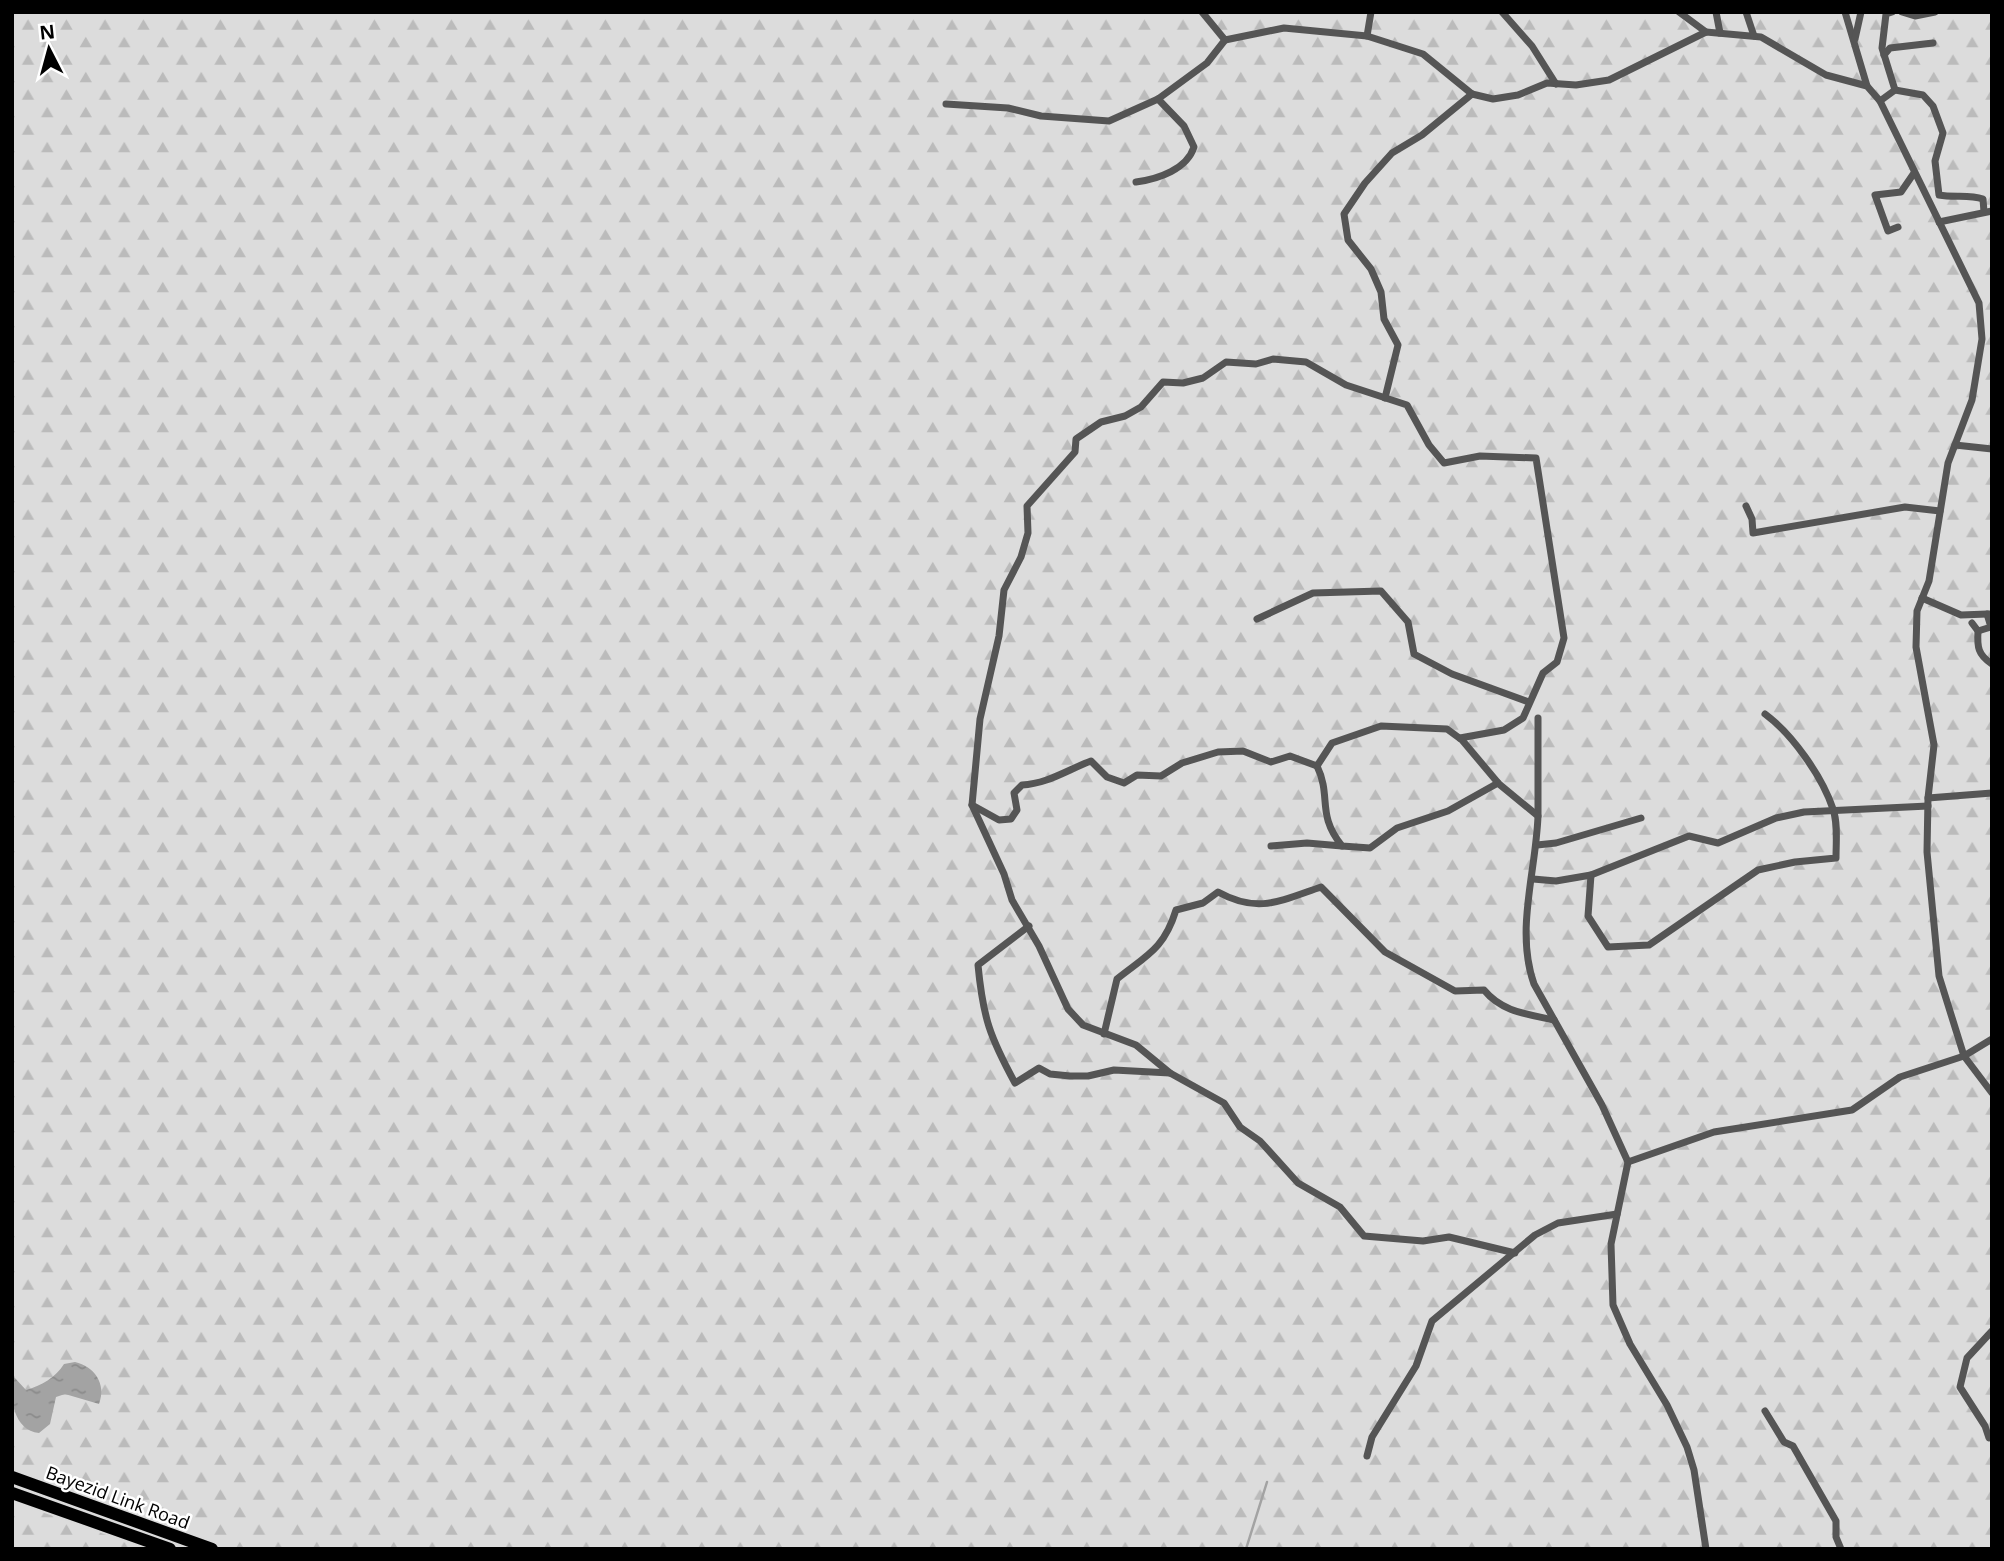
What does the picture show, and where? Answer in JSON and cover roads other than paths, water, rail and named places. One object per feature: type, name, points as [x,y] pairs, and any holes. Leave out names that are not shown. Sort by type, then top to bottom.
[{"type":"main road","name":"Bayezid Link Road","points":[[15,1478],[212,1549]]},
{"type":"main road","name":"Bayezid Link Road","points":[[12,1493],[170,1549]]},
{"type":"street","points":[[1202,12],[1224,40]]},
{"type":"street","points":[[1367,36],[1371,12]]},
{"type":"street","points":[[1502,12],[1532,46],[1556,84]]},
{"type":"street","points":[[1679,12],[1706,32]]},
{"type":"street","points":[[1716,12],[1720,33]]},
{"type":"street","points":[[1746,12],[1754,36]]},
{"type":"street","points":[[1845,12],[1867,86],[1880,100],[1979,303],[1982,339],[1972,400],[1948,463],[1929,580],[1917,611],[1916,647],[1934,745],[1928,802],[1927,852],[1939,976],[1964,1056],[1992,1093]]},
{"type":"street","points":[[1854,43],[1861,12]]},
{"type":"street","points":[[1892,12],[1886,14],[1882,48],[1895,90]]},
{"type":"street","points":[[1902,12],[1914,16],[1936,12]]},
{"type":"street","points":[[947,104],[1008,108],[1041,116],[1109,121],[1158,99],[1207,63],[1224,40],[1284,28],[1367,36],[1423,54],[1472,94],[1493,99],[1518,95],[1547,83],[1576,85],[1609,80],[1706,32],[1761,37],[1826,75],[1867,86]]},
{"type":"street","points":[[1884,55],[1890,48],[1933,43]]},
{"type":"street","points":[[1880,100],[1895,90],[1923,95],[1933,106],[1942,132],[1935,161],[1939,195],[1955,198],[1972,195],[1983,199],[1988,212],[1939,222]]},
{"type":"street","points":[[1385,398],[1398,345],[1384,319],[1381,292],[1371,269],[1348,240],[1344,214],[1365,183],[1392,153],[1422,135],[1472,94]]},
{"type":"street","points":[[1136,182],[1147,181],[1182,166],[1191,158],[1194,147],[1184,126],[1158,99]]},
{"type":"street","points":[[1898,227],[1888,231],[1875,195],[1900,192],[1914,173]]},
{"type":"street","points":[[1460,738],[1504,730],[1523,718],[1543,673],[1558,662],[1564,638],[1536,458],[1480,456],[1444,463],[1429,445],[1407,405],[1346,386],[1306,362],[1273,359],[1256,364],[1226,362],[1203,378],[1183,383],[1163,382],[1141,407],[1125,416],[1101,422],[1076,439],[1075,452],[1027,506],[1028,533],[1021,557],[1004,590],[999,636],[980,719],[972,805],[1004,874],[1012,900],[1029,926],[1068,1009],[1083,1025],[1136,1045],[1170,1073],[1224,1103],[1240,1127],[1260,1141],[1298,1183],[1340,1207],[1364,1236],[1423,1241],[1449,1237],[1515,1253]]},
{"type":"street","points":[[1955,445],[1992,449]]},
{"type":"street","points":[[1746,506],[1752,519],[1753,533],[1905,507],[1940,511]]},
{"type":"street","points":[[1257,619],[1313,593],[1381,591],[1408,622],[1414,654],[1452,674],[1529,702]]},
{"type":"street","points":[[1922,598],[1961,615],[1989,614],[1991,627],[1978,631]]},
{"type":"street","points":[[1972,623],[1978,631],[1977,647],[1982,657],[1992,664]]},
{"type":"street","points":[[1591,875],[1588,916],[1608,947],[1649,945],[1758,870],[1795,862],[1836,858],[1834,811],[1808,758],[1794,746],[1780,725],[1765,714]]},
{"type":"street","points":[[1538,718],[1537,845],[1525,922],[1527,963],[1553,1020],[1602,1105],[1628,1162],[1611,1244],[1613,1305],[1630,1344],[1667,1405],[1687,1447],[1694,1471],[1706,1549]]},
{"type":"street","points":[[1317,766],[1332,743],[1381,726],[1447,729],[1460,738],[1498,783],[1538,816]]},
{"type":"street","points":[[972,805],[999,820],[1011,819],[1017,810],[1014,793],[1022,785],[1044,784],[1053,776],[1091,761],[1107,777],[1124,783],[1137,775],[1161,776],[1182,763],[1218,752],[1243,751],[1271,762],[1290,756],[1317,766],[1324,782],[1323,810],[1329,830],[1342,846]]},
{"type":"street","points":[[1271,846],[1307,843],[1370,848],[1397,828],[1448,811],[1498,783]]},
{"type":"street","points":[[1533,879],[1556,881],[1591,875],[1689,836],[1718,843],[1776,818],[1804,812],[1928,802],[1992,793]]},
{"type":"street","points":[[1537,845],[1556,843],[1641,818]]},
{"type":"street","points":[[1104,1034],[1117,979],[1155,952],[1168,934],[1176,910],[1203,903],[1218,892],[1240,904],[1267,905],[1321,887],[1385,952],[1455,991],[1484,990],[1493,1001],[1512,1012],[1553,1020]]},
{"type":"street","points":[[1029,926],[978,965],[981,1003],[994,1044],[1016,1083],[1038,1068],[1050,1074],[1070,1076],[1114,1070],[1170,1073]]},
{"type":"street","points":[[1628,1162],[1714,1132],[1852,1110],[1900,1077],[1964,1056],[1992,1039]]},
{"type":"street","points":[[1367,1456],[1372,1437],[1416,1366],[1432,1321],[1535,1235],[1558,1223],[1617,1214]]},
{"type":"street","points":[[1991,1438],[1960,1387],[1967,1358],[1992,1331]]},
{"type":"street","points":[[1765,1411],[1784,1442],[1793,1446],[1836,1521],[1836,1537],[1841,1549]]},
{"type":"water","points":[[75,1362],[88,1367],[97,1377],[101,1390],[99,1404],[65,1394],[56,1397],[50,1424],[39,1433],[24,1426],[13,1403],[14,1377],[26,1390],[48,1380],[64,1364]]},
{"type":"waterway","points":[[1246,1549],[1267,1482]]}]
